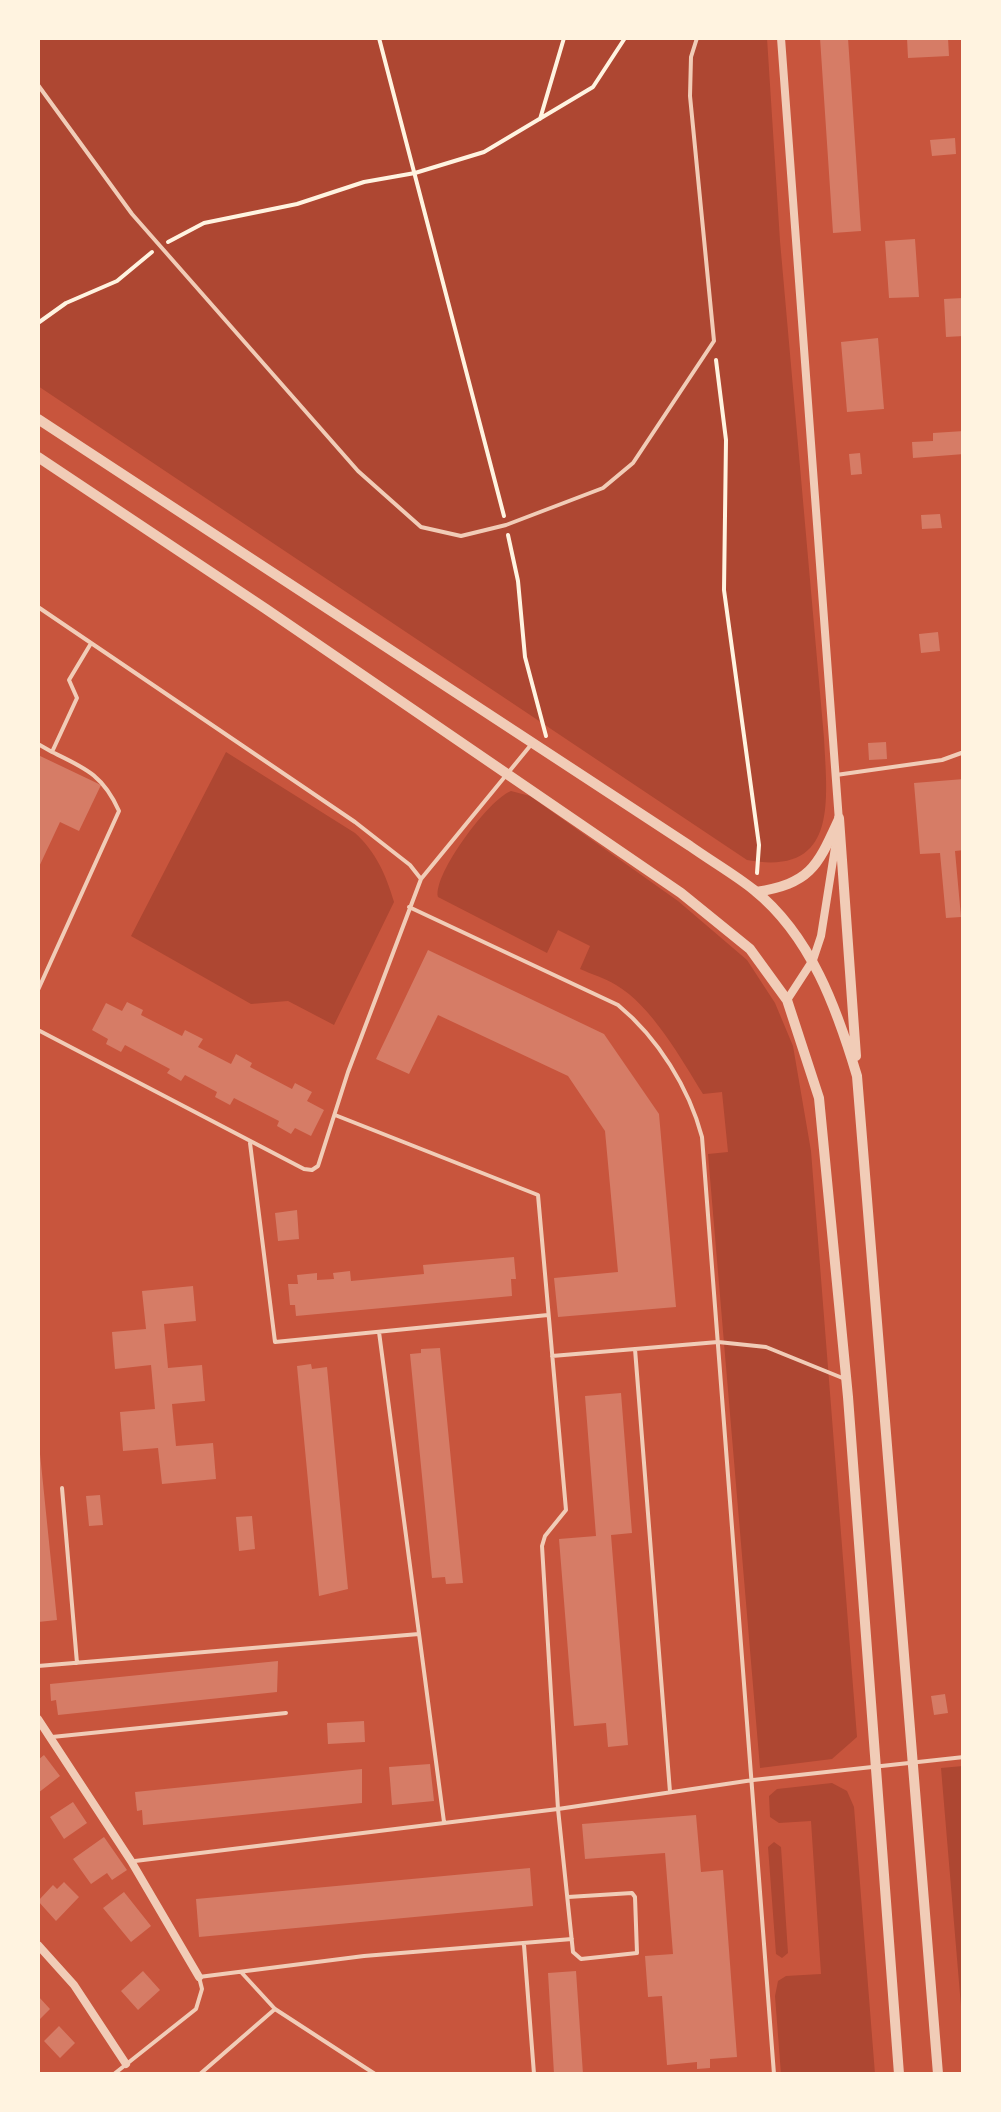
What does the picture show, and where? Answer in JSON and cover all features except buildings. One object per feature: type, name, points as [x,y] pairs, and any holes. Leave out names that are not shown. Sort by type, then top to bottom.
[{"type":"street","points":[[782,38],[858,1076],[938,2074]]},
{"type":"street","points":[[38,418],[756,892],[813,960],[842,1024],[858,1076]]},
{"type":"street","points":[[38,456],[681,893],[750,949],[787,1000],[819,1098],[846,1379],[899,2074]]},
{"type":"street","points":[[756,892],[782,888],[810,874],[839,818]]},
{"type":"street","points":[[787,1000],[813,960],[821,936],[839,818]]},
{"type":"street","points":[[38,1719],[131,1861],[199,1977]]},
{"type":"street","points":[[38,1945],[74,1985],[126,2064]]},
{"type":"lane","points":[[38,85],[132,214],[358,471],[421,527],[461,536],[506,525],[603,488],[633,462],[714,341],[690,96],[696,38]]},
{"type":"lane","points":[[38,607],[356,822],[421,879]]},
{"type":"lane","points":[[52,752],[77,698],[69,680],[91,643]]},
{"type":"lane","points":[[38,1030],[312,1170],[318,1166],[421,879],[533,742]]},
{"type":"lane","points":[[38,744],[91,772],[110,790],[120,811],[38,990]]},
{"type":"lane","points":[[836,775],[942,760],[964,752]]},
{"type":"lane","points":[[409,906],[618,1006],[638,1022],[656,1045],[694,1106],[702,1137],[774,2074]]},
{"type":"lane","points":[[335,1114],[538,1195],[566,1510],[542,1540],[542,1546],[558,1809],[572,1940],[576,1958],[581,1959],[633,1955],[639,1948],[632,1893],[568,1897]]},
{"type":"lane","points":[[249,1140],[275,1342],[548,1315]]},
{"type":"lane","points":[[379,1332],[444,1823]]},
{"type":"lane","points":[[552,1356],[718,1342],[766,1347],[846,1379]]},
{"type":"lane","points":[[635,1349],[670,1792]]},
{"type":"lane","points":[[62,1488],[77,1663]]},
{"type":"lane","points":[[38,1666],[419,1634]]},
{"type":"lane","points":[[48,1738],[286,1713]]},
{"type":"lane","points":[[131,1861],[558,1809],[753,1780],[964,1757]]},
{"type":"lane","points":[[114,2074],[196,2009],[202,1988],[199,1977],[364,1956],[572,1940]]},
{"type":"lane","points":[[524,1945],[534,2074]]},
{"type":"lane","points":[[241,1972],[275,2009],[375,2074]]},
{"type":"lane","points":[[200,2074],[275,2009]]},
{"type":"path","points":[[378,38],[506,525],[518,581],[524,657],[552,755]]},
{"type":"path","points":[[540,120],[564,38]]},
{"type":"path","points":[[38,323],[66,303],[117,281],[160,246],[204,223],[297,204],[364,182],[484,152],[593,88],[625,38]]},
{"type":"path","points":[[714,341],[726,440],[724,590],[759,845],[756,892]]},
{"type":"shaded area","points":[[38,38],[767,38],[780,241],[824,738],[825,808],[813,845],[798,857],[777,862],[747,860],[38,386]]},
{"type":"shaded area","points":[[226,752],[355,833],[374,856],[387,882],[394,902],[334,1025],[288,1001],[251,1004],[131,936]]},
{"type":"shaded area","points":[[511,791],[530,796],[678,901],[747,960],[775,1003],[793,1046],[811,1151],[857,1737],[832,1759],[760,1768],[708,1154],[728,1152],[722,1092],[703,1094],[665,1034],[641,1006],[616,985],[580,969],[590,946],[558,930],[547,953],[438,897],[444,872],[464,838]]},
{"type":"shaded area","points":[[964,1766],[963,2030],[941,1768]]},
{"type":"shaded area","points":[[832,1783],[847,1791],[854,1807],[875,2074],[781,2074],[775,1996],[778,1981],[786,1976],[821,1974],[811,1821],[779,1823],[770,1817],[769,1796],[777,1789]]},
{"type":"shaded area","points":[[774,1842],[781,1847],[788,1953],[782,1958],[776,1954],[768,1847]]}]
